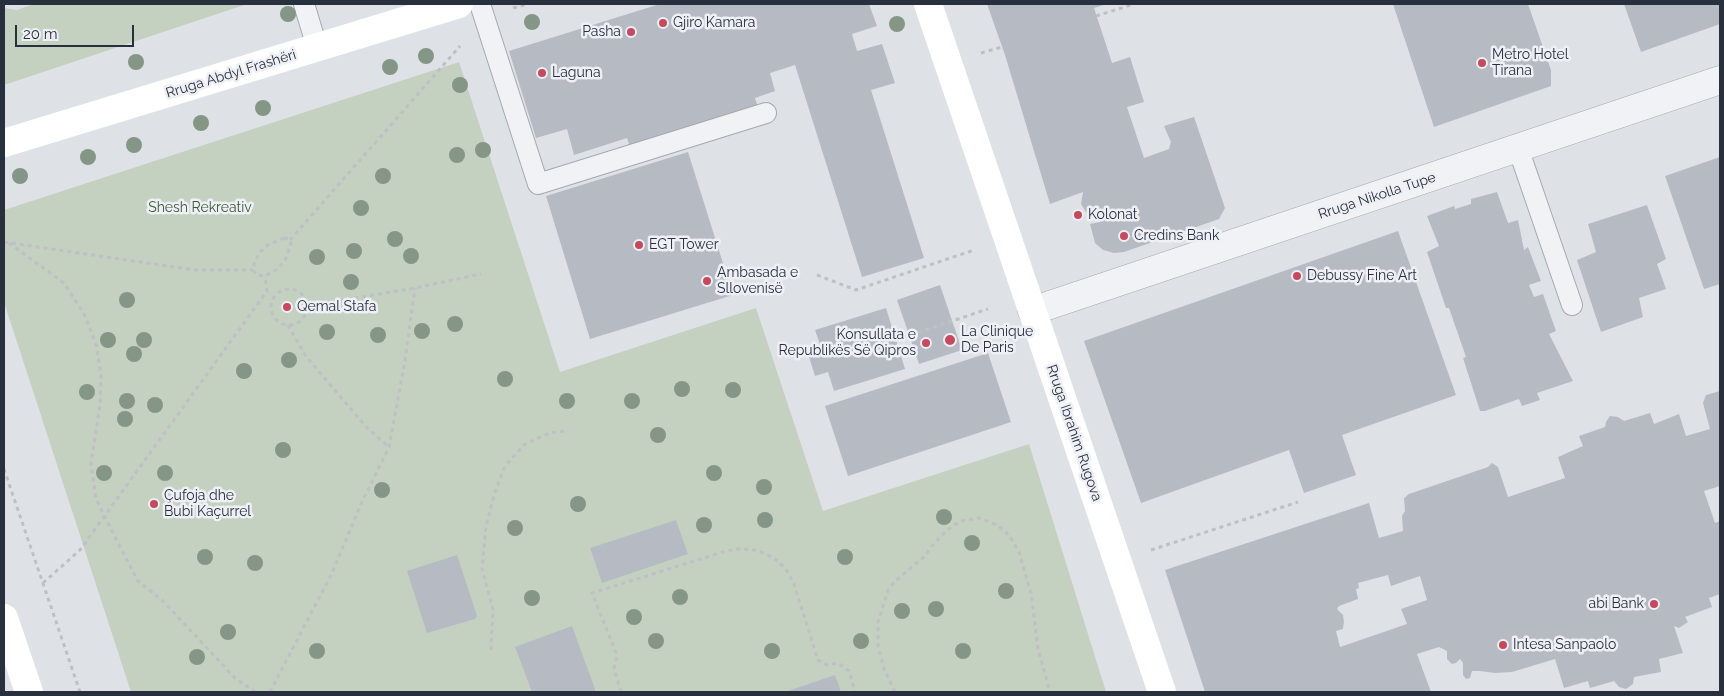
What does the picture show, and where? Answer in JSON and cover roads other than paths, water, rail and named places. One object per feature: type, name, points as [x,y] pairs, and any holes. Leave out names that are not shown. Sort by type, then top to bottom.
[{"type":"street","name":"Rruga Abdyl Frashëri","points":[[4,143],[459,4]]},
{"type":"street","name":"Rruga Ibrahim Rugova","points":[[928,4],[1162,692]]},
{"type":"street","name":"Rruga Nikolla Tupe","points":[[1032,311],[1720,80]]},
{"type":"street","points":[[4,618],[29,692]]},
{"type":"lane","points":[[304,4],[318,48]]},
{"type":"lane","points":[[482,10],[538,184],[766,112]]},
{"type":"lane","points":[[1518,148],[1572,305]]},
{"type":"place","name":"Gjiro Kamara","points":[[663,23]]},
{"type":"place","name":"Pasha","points":[[631,32]]},
{"type":"place","name":"Metro Hotel Tirana","points":[[1482,63]]},
{"type":"place","name":"Laguna","points":[[542,73]]},
{"type":"place","name":"Kolonat","points":[[1078,215]]},
{"type":"place","name":"Credins Bank","points":[[1124,236]]},
{"type":"place","name":"EGT Tower","points":[[639,245]]},
{"type":"place","name":"Debussy Fine Art","points":[[1297,276]]},
{"type":"place","name":"Ambasada e Sllovenisë","points":[[707,281]]},
{"type":"place","name":"Qemal Stafa","points":[[287,307]]},
{"type":"place","name":"La Clinique De Paris","points":[[950,340]]},
{"type":"place","name":"Konsullata e Republikës Së Qipros","points":[[926,343]]},
{"type":"place","name":"Çufoja dhe Bubi Kaçurrel","points":[[154,504]]},
{"type":"place","name":"abi Bank","points":[[1654,604]]},
{"type":"place","name":"Intesa Sanpaolo","points":[[1503,645]]},
{"type":"park label","name":"Shesh Rekreativ","points":[[200,208]]}]
